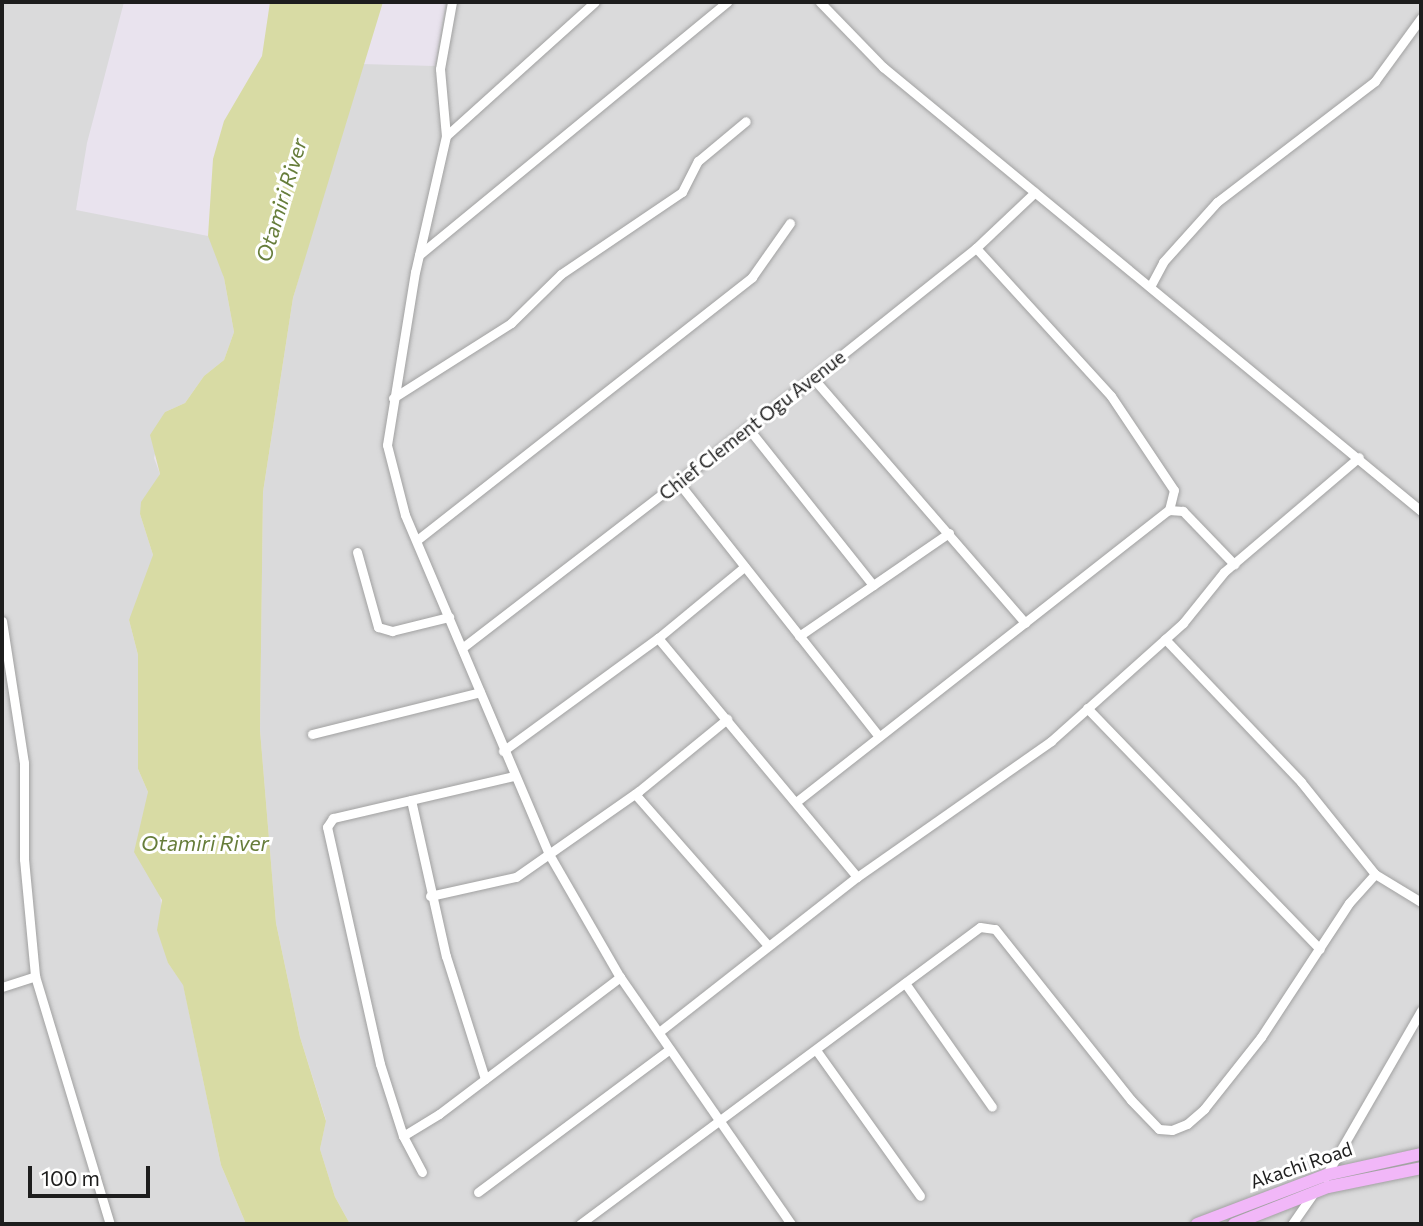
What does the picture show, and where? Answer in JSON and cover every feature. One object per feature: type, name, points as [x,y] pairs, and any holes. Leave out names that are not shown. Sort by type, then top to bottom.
[{"type":"main road","name":"Akachi Road","points":[[1197,1224],[1326,1175],[1421,1154]]},
{"type":"main road","name":"Akachi Road","points":[[1234,1224],[1316,1190],[1421,1168]]},
{"type":"street","points":[[452,2],[440,69],[446,136],[419,255],[387,445],[405,514],[503,751],[550,856],[620,977],[791,1224]]},
{"type":"street","points":[[446,136],[595,2]]},
{"type":"street","points":[[419,255],[727,2]]},
{"type":"street","points":[[820,2],[883,67],[1151,285],[1421,511]]},
{"type":"street","points":[[1151,285],[1163,262],[1217,202],[1375,81],[1421,18]]},
{"type":"street","points":[[393,398],[511,323],[561,274],[682,191],[698,161],[746,121]]},
{"type":"street","name":"Chief Clement Ogu Avenue","points":[[462,649],[813,378],[976,248],[1035,192]]},
{"type":"street","points":[[417,540],[752,277],[790,223]]},
{"type":"street","points":[[796,802],[877,734],[1170,510],[1174,490],[1111,396],[976,248]]},
{"type":"street","points":[[813,378],[1025,623]]},
{"type":"street","points":[[748,428],[873,585]]},
{"type":"street","points":[[659,1032],[767,944],[857,877],[993,784],[1087,708],[1166,639],[1234,564],[1359,457]]},
{"type":"street","points":[[678,482],[877,734]]},
{"type":"street","points":[[1170,510],[1183,511],[1234,564]]},
{"type":"street","points":[[799,636],[949,533]]},
{"type":"street","points":[[357,552],[378,627],[392,631],[449,617]]},
{"type":"street","points":[[503,751],[658,638],[744,567]]},
{"type":"street","points":[[2,621],[24,763],[24,859],[35,976],[110,1224]]},
{"type":"street","points":[[658,638],[857,877]]},
{"type":"street","points":[[1166,639],[1301,782],[1358,847],[1375,874],[1421,902]]},
{"type":"street","points":[[312,734],[480,692]]},
{"type":"street","points":[[1087,708],[1320,949]]},
{"type":"street","points":[[430,896],[516,877],[550,856],[635,794],[727,719]]},
{"type":"street","points":[[422,1171],[403,1136],[380,1064],[327,827],[333,818],[514,776]]},
{"type":"street","points":[[635,794],[767,944]]},
{"type":"street","points":[[411,800],[430,896],[485,1079]]},
{"type":"street","points":[[580,1224],[980,927],[995,929],[1131,1100],[1159,1129],[1172,1130],[1205,1110],[1320,949],[1349,902],[1375,874]]},
{"type":"street","points":[[2,987],[35,976]]},
{"type":"street","points":[[403,1136],[485,1079],[620,977]]},
{"type":"street","points":[[905,983],[992,1107]]},
{"type":"street","points":[[1292,1224],[1326,1175],[1421,1011]]},
{"type":"street","points":[[478,1192],[670,1049]]},
{"type":"street","points":[[816,1050],[920,1196]]},
{"type":"shaded area","points":[[2,2],[124,2],[87,143],[76,210],[208,236],[215,244],[224,278],[234,332],[224,360],[204,376],[185,403],[165,412],[154,458],[160,474],[140,514],[153,555],[149,589],[129,620],[138,655],[138,769],[148,792],[168,963],[183,984],[221,1165],[246,1224],[2,1224]]},
{"type":"shaded area","points":[[446,2],[1421,2],[1421,1224],[350,1224],[335,1197],[320,1149],[326,1120],[300,1037],[276,923],[260,730],[263,492],[293,298],[361,64],[435,66]]},
{"type":"water","name":"Otamiri River","points":[[270,2],[383,2],[293,298],[263,492],[260,730],[276,923],[300,1037],[326,1121],[320,1149],[335,1197],[350,1224],[246,1224],[221,1165],[183,985],[168,963],[157,930],[162,900],[134,852],[148,792],[138,769],[138,655],[129,620],[153,555],[140,514],[141,502],[160,474],[150,435],[165,412],[185,403],[204,376],[224,360],[234,332],[224,278],[208,236],[213,159],[224,121],[262,56]]}]
